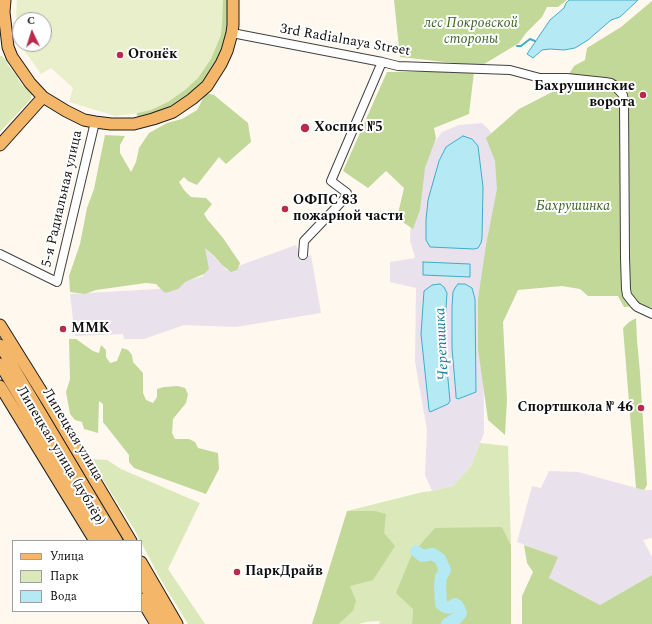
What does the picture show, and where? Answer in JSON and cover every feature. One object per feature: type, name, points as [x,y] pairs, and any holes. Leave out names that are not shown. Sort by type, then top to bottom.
[{"type":"main road","points":[[5,0],[4,48],[43,97],[84,120],[111,124],[134,124],[174,112],[192,99],[206,86],[221,64],[227,51],[233,25],[233,0]]},
{"type":"main road","points":[[0,145],[43,97]]},
{"type":"main road","name":"Липецкая улица (дублёр)","points":[[0,325],[130,540]]},
{"type":"main road","name":"Липецкая улица","points":[[0,345],[116,540]]},
{"type":"main road","name":"Липецкая улица","points":[[0,364],[105,540]]},
{"type":"main road","name":"Липецкая улица (дублёр)","points":[[0,386],[94,540]]},
{"type":"main road","points":[[142,564],[177,624]]},
{"type":"main road","points":[[142,582],[168,624]]},
{"type":"main road","points":[[142,601],[156,624]]},
{"type":"main road","points":[[142,608],[152,624]]},
{"type":"street","name":"3rd Radialnaya Street","points":[[232,33],[398,66],[510,70],[540,78],[567,78],[611,83],[614,85],[623,95],[624,101],[624,258],[626,289],[627,295],[637,307],[652,314]]},
{"type":"street","points":[[303,255],[304,241],[347,196],[348,193],[331,181],[382,62]]},
{"type":"street","name":"5-я Радиальная улица","points":[[0,254],[57,282],[95,122]]},
{"type":"street","points":[[0,391],[9,401]]},
{"type":"shaded area","points":[[482,123],[490,131],[494,139],[500,200],[483,279],[484,433],[471,466],[453,486],[432,491],[425,475],[427,430],[415,362],[416,288],[390,282],[390,262],[415,258],[410,240],[411,217],[431,147],[442,132],[459,125]]},
{"type":"shaded area","points":[[188,231],[227,270],[296,245],[302,258],[311,255],[321,313],[236,327],[184,325],[144,339],[124,339],[123,334],[75,336],[70,294],[158,289],[204,276],[174,239]]},
{"type":"shaded area","points":[[549,471],[578,472],[644,490],[652,490],[652,538],[643,540],[652,557],[652,575],[600,605],[549,578],[557,557],[517,542],[532,486],[541,488]]},
{"type":"green space","name":"Огонёк","points":[[17,0],[223,0],[221,35],[211,59],[198,78],[185,90],[168,102],[151,110],[115,116],[69,102],[73,88],[51,68],[41,74],[25,52],[52,52],[52,12],[16,12]]},
{"type":"green space","points":[[209,0],[229,0],[227,15],[229,27],[216,68],[179,104],[149,116],[137,116],[135,102]]},
{"type":"green space","name":"лес Покровской стороны","points":[[394,0],[567,0],[558,7],[547,7],[542,17],[526,33],[519,43],[481,66],[400,57]]},
{"type":"green space","name":"Бахрушинка","points":[[652,1],[652,308],[643,306],[624,307],[618,296],[588,296],[580,289],[562,286],[518,290],[503,322],[507,400],[505,435],[488,420],[478,349],[478,299],[486,245],[497,189],[495,161],[486,138],[519,109],[560,88],[574,66],[585,60],[587,48],[621,27]]},
{"type":"green space","points":[[0,56],[2,56],[8,63],[7,64],[18,77],[17,78],[23,86],[26,84],[31,90],[32,94],[31,99],[0,132]]},
{"type":"green space","points":[[387,72],[474,72],[469,114],[434,128],[436,138],[425,168],[420,210],[413,229],[397,218],[404,188],[386,171],[368,188],[343,171]]},
{"type":"green space","points":[[206,93],[214,95],[248,123],[251,142],[226,164],[219,157],[197,185],[188,181],[184,177],[179,182],[191,197],[206,198],[212,204],[204,214],[240,263],[237,270],[231,272],[205,248],[209,269],[204,274],[185,282],[178,289],[165,293],[156,284],[146,283],[96,290],[85,294],[70,292],[69,276],[80,244],[87,208],[94,189],[105,135],[125,136],[120,145],[120,153],[131,172],[136,162],[139,148],[149,133],[167,123],[182,119],[197,110]]},
{"type":"green space","points":[[636,318],[647,485],[644,490],[636,488],[623,328]]},
{"type":"green space","points":[[69,339],[76,339],[93,351],[99,353],[101,345],[106,350],[106,357],[110,363],[117,361],[122,348],[128,350],[132,355],[133,362],[143,373],[143,393],[146,400],[153,403],[157,397],[157,389],[178,386],[185,388],[188,394],[186,403],[173,419],[172,433],[175,439],[189,439],[195,442],[198,448],[218,453],[219,469],[206,494],[134,468],[129,462],[129,455],[103,422],[103,404],[99,401],[98,433],[84,429],[82,422],[75,420],[70,414],[66,392],[70,379]]},
{"type":"green space","points":[[480,443],[508,446],[511,545],[502,527],[413,609],[412,624],[379,624],[380,621],[359,624],[339,624],[353,611],[349,586],[384,533],[375,511],[347,511],[453,486],[471,466]]},
{"type":"green space","points":[[90,459],[107,460],[121,469],[200,503],[168,569],[205,624],[188,624],[160,578],[142,544],[142,540],[140,540]]},
{"type":"green space","points":[[347,511],[375,511],[386,514],[384,533],[395,546],[373,580],[350,586],[356,601],[353,611],[339,624],[312,624]]},
{"type":"green space","points":[[502,527],[511,545],[511,624],[412,624],[413,609],[396,593],[412,554],[435,528]]},
{"type":"green space","points":[[524,545],[558,557],[549,578],[600,605],[652,575],[652,624],[522,624],[522,596],[533,572],[527,563]]},
{"type":"water","points":[[569,0],[638,0],[620,17],[611,20],[588,40],[575,48],[564,50],[542,50],[533,58],[527,54],[550,20],[564,8]]},
{"type":"water","points":[[463,136],[472,139],[478,146],[483,187],[481,243],[478,248],[474,249],[430,247],[426,240],[428,200],[439,161],[446,147]]},
{"type":"water","points":[[423,262],[470,264],[470,277],[423,275]]},
{"type":"water","points":[[440,284],[444,287],[447,293],[445,347],[450,401],[448,404],[430,412],[421,334],[424,291],[432,285]]},
{"type":"water","points":[[458,284],[465,284],[472,288],[475,299],[476,392],[458,399],[456,398],[452,348],[452,307],[453,292]]},
{"type":"waterway","points":[[517,46],[521,46],[530,39],[535,41]]},
{"type":"waterway","name":"Черепишка","points":[[416,551],[422,556],[433,554],[440,559],[445,570],[441,577],[440,585],[441,604],[449,608],[455,604],[458,606],[461,613],[457,618],[447,624]]},
{"type":"place","name":"Огонёк","points":[[120,55]]},
{"type":"place","name":"Бахрушинские ворота","points":[[643,95]]},
{"type":"place","name":"Хоспис №5","points":[[305,128]]},
{"type":"place","name":"ОФПС 83 пожарной части","points":[[285,209]]},
{"type":"place","name":"ММК","points":[[63,329]]},
{"type":"place","name":"Спортшкола № 46","points":[[641,408]]},
{"type":"place","name":"ПаркДрайв","points":[[237,572]]}]
